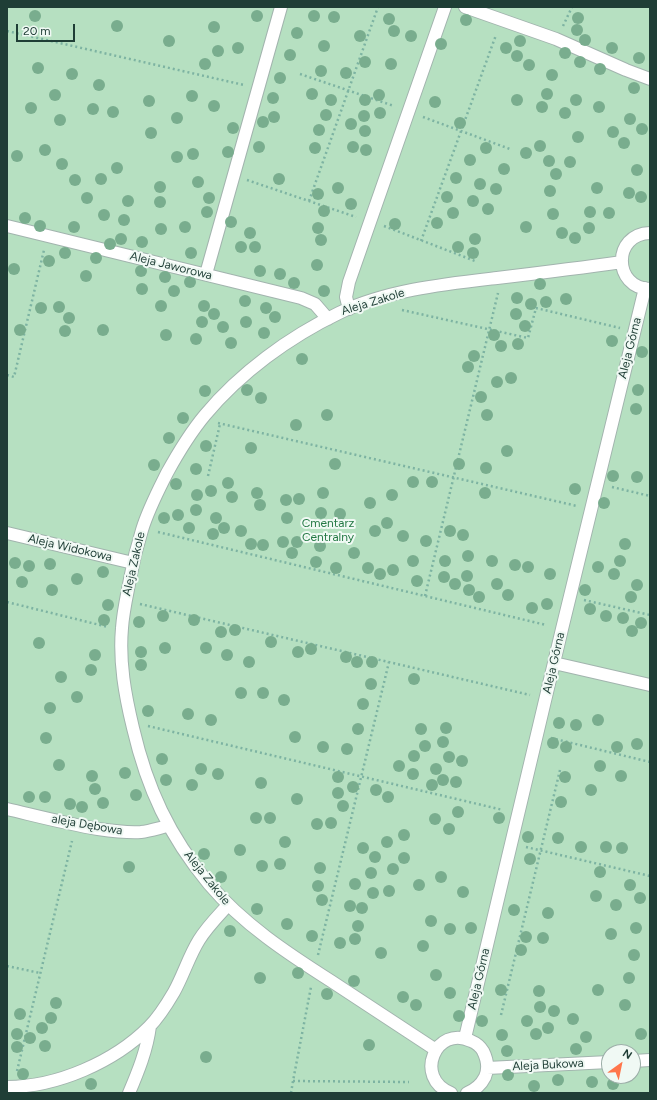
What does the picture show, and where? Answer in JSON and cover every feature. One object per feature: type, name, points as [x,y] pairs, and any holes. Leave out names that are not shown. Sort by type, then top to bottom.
[{"type":"street","points":[[206,274],[281,7]]},
{"type":"street","points":[[349,309],[346,297],[349,282],[445,7]]},
{"type":"street","points":[[465,7],[556,39],[650,79]]},
{"type":"street","name":"Aleja Jaworowa","points":[[7,226],[301,298],[315,304],[328,319]]},
{"type":"street","points":[[622,262],[625,246],[640,235],[650,233]]},
{"type":"street","name":"Aleja Zakole","points":[[436,1050],[314,971],[265,936],[228,905],[209,884],[168,826],[146,775],[137,745],[124,686],[122,668],[122,630],[133,563],[142,528],[151,505],[175,459],[195,428],[218,400],[246,374],[262,360],[291,340],[328,319],[365,302],[403,292],[437,286],[622,262]]},
{"type":"street","name":"Aleja Górna","points":[[465,1038],[634,332],[647,289],[636,285],[629,279],[623,269],[622,262]]},
{"type":"street","name":"Aleja Widokowa","points":[[7,533],[133,563]]},
{"type":"street","points":[[554,663],[650,685]]},
{"type":"street","name":"aleja Dębowa","points":[[7,809],[76,825],[127,832],[141,832],[168,826]]},
{"type":"street","points":[[10,1087],[38,1084],[60,1079],[83,1071],[120,1050],[150,1026],[174,992],[198,941],[228,905]]},
{"type":"street","points":[[129,1093],[142,1060],[147,1044],[150,1026]]},
{"type":"street","points":[[451,1093],[445,1091],[438,1085],[433,1076],[431,1063],[436,1050],[441,1044],[458,1038],[465,1038],[476,1043],[481,1048],[486,1059],[486,1075],[474,1090],[467,1093]]},
{"type":"street","name":"Aleja Bukowa","points":[[487,1068],[601,1062]]},
{"type":"path","points":[[309,201],[378,7]]},
{"type":"path","points":[[556,39],[572,7]]},
{"type":"path","points":[[421,241],[501,20]]},
{"type":"path","points":[[7,31],[258,89]]},
{"type":"path","points":[[7,375],[14,377],[48,236]]},
{"type":"path","points":[[424,596],[501,278]]},
{"type":"path","points":[[402,310],[528,338],[536,308],[634,332]]},
{"type":"path","points":[[202,419],[591,510]]},
{"type":"path","points":[[208,476],[220,424]]},
{"type":"path","points":[[598,484],[650,496]]},
{"type":"path","points":[[157,531],[562,629]]},
{"type":"path","points":[[570,596],[650,615]]},
{"type":"path","points":[[7,602],[122,630]]},
{"type":"path","points":[[140,604],[546,699]]},
{"type":"path","points":[[292,1093],[314,971],[389,662]]},
{"type":"path","points":[[132,722],[518,814]]},
{"type":"path","points":[[537,734],[650,762]]},
{"type":"path","points":[[502,1014],[560,770]]},
{"type":"path","points":[[10,1087],[40,973],[76,825]]},
{"type":"path","points":[[512,843],[650,876]]},
{"type":"path","points":[[7,966],[40,973]]},
{"type":"path","points":[[293,1081],[409,1082]]},
{"type":"green space","name":"Cmentarz Centralny","points":[[7,7],[650,7],[650,1093],[7,1093]]}]
